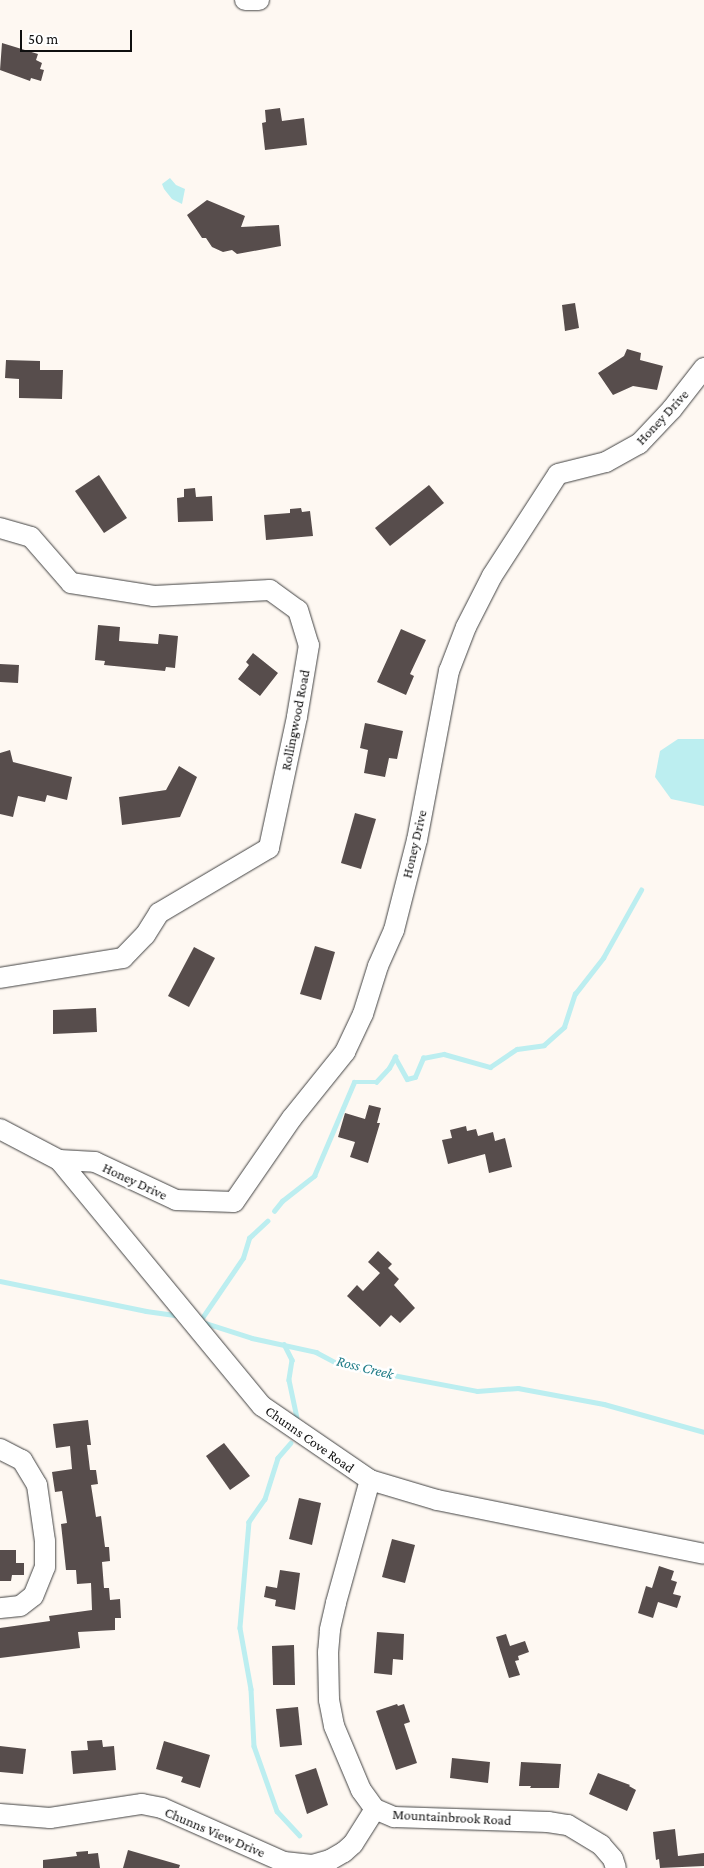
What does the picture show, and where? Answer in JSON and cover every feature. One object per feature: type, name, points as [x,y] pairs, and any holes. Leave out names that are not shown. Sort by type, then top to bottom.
[{"type":"street","points":[[245,0],[259,0]]},
{"type":"street","name":"Honey Drive","points":[[59,1160],[95,1162],[176,1200],[234,1202],[292,1118],[345,1052],[363,1014],[378,966],[394,930],[417,840],[449,671],[466,627],[492,576],[558,474],[606,462],[639,444],[672,409],[704,368]]},
{"type":"street","name":"Rollingwood Road","points":[[0,528],[31,537],[71,583],[154,596],[270,590],[298,610],[309,645],[297,717],[269,848],[159,913],[145,935],[123,958],[0,978]]},
{"type":"street","name":"Chunns Cove Road","points":[[0,1129],[59,1160],[262,1406],[370,1480],[437,1500],[704,1554]]},
{"type":"street","points":[[0,1449],[22,1460],[37,1486],[45,1550],[45,1567],[33,1596],[20,1606],[0,1608]]},
{"type":"street","name":"Mountainbrook Road","points":[[370,1480],[330,1630],[328,1676],[334,1726],[361,1790],[375,1809],[394,1816],[548,1822],[568,1826],[601,1845],[613,1859],[616,1868]]},
{"type":"street","name":"Chunns View Drive","points":[[0,1814],[50,1818],[142,1804],[162,1808],[284,1862],[312,1865],[331,1864],[353,1844],[375,1809]]},
{"type":"water","points":[[170,178],[176,185],[185,189],[182,204],[172,199],[164,189],[162,184]]},
{"type":"water","points":[[678,739],[704,739],[704,806],[671,799],[655,777],[660,751]]},
{"type":"building","points":[[2,43],[38,54],[36,60],[42,63],[40,69],[44,70],[41,81],[31,78],[30,81],[0,70]]},
{"type":"building","points":[[280,108],[282,121],[304,118],[307,145],[265,150],[262,123],[266,122],[265,110]]},
{"type":"building","points":[[207,200],[245,216],[241,227],[279,225],[281,246],[237,254],[232,250],[223,252],[212,247],[206,238],[202,238],[187,215]]},
{"type":"building","points":[[575,303],[579,328],[565,331],[562,305]]},
{"type":"building","points":[[627,349],[641,353],[640,360],[663,366],[657,390],[633,386],[613,395],[598,373],[624,356]]},
{"type":"building","points":[[6,360],[40,361],[40,370],[63,370],[62,399],[19,398],[19,379],[5,378]]},
{"type":"building","points":[[99,475],[127,518],[104,533],[75,491]]},
{"type":"building","points":[[429,485],[444,503],[390,546],[375,528]]},
{"type":"building","points":[[195,488],[196,497],[212,496],[213,521],[178,522],[177,498],[184,497],[184,489]]},
{"type":"building","points":[[301,508],[302,512],[310,511],[313,536],[266,540],[264,515],[290,513],[290,509]]},
{"type":"building","points":[[98,625],[120,627],[119,641],[158,644],[159,634],[178,636],[175,668],[166,667],[165,671],[104,665],[105,661],[95,660]]},
{"type":"building","points":[[401,629],[426,640],[410,674],[414,676],[406,695],[377,682]]},
{"type":"building","points":[[253,653],[278,673],[260,696],[238,679],[249,665],[246,662]]},
{"type":"building","points":[[0,664],[19,665],[18,683],[0,682]]},
{"type":"building","points":[[365,723],[403,731],[397,759],[389,758],[385,777],[364,773],[368,750],[360,748]]},
{"type":"building","points":[[10,750],[13,762],[72,777],[67,800],[47,795],[45,802],[18,796],[13,817],[0,814],[0,753]]},
{"type":"building","points":[[179,766],[197,777],[180,817],[122,825],[119,797],[166,790]]},
{"type":"building","points":[[355,813],[376,819],[361,869],[341,863]]},
{"type":"building","points":[[315,946],[335,952],[321,1000],[300,994]]},
{"type":"building","points":[[194,947],[215,958],[189,1007],[168,996]]},
{"type":"building","points":[[96,1008],[97,1032],[53,1034],[53,1010]]},
{"type":"building","points":[[369,1105],[381,1108],[377,1123],[380,1123],[368,1163],[350,1157],[355,1142],[338,1137],[345,1113],[365,1119]]},
{"type":"building","points":[[466,1126],[467,1131],[476,1129],[478,1136],[493,1132],[495,1141],[505,1138],[512,1167],[489,1173],[485,1154],[448,1164],[442,1140],[452,1138],[450,1130]]},
{"type":"building","points":[[378,1251],[392,1264],[388,1268],[399,1279],[394,1285],[415,1308],[400,1323],[391,1315],[380,1327],[347,1296],[357,1285],[363,1291],[380,1273],[368,1262]]},
{"type":"building","points":[[88,1420],[91,1445],[87,1445],[90,1470],[96,1470],[98,1484],[91,1485],[96,1517],[101,1516],[105,1547],[109,1547],[110,1561],[102,1562],[104,1588],[109,1588],[110,1600],[120,1599],[121,1618],[115,1618],[115,1630],[78,1632],[80,1648],[0,1658],[0,1628],[50,1621],[49,1616],[92,1610],[91,1583],[77,1584],[76,1570],[66,1570],[61,1524],[67,1523],[62,1491],[55,1492],[52,1472],[72,1469],[70,1446],[56,1448],[53,1424]]},
{"type":"building","points":[[224,1443],[250,1476],[230,1490],[206,1456]]},
{"type":"building","points":[[299,1498],[321,1503],[312,1545],[289,1539]]},
{"type":"building","points":[[392,1539],[415,1545],[405,1583],[382,1577]]},
{"type":"building","points":[[0,1550],[16,1550],[16,1563],[24,1563],[24,1575],[12,1575],[11,1581],[0,1581]]},
{"type":"building","points":[[659,1566],[674,1571],[671,1580],[677,1582],[673,1594],[681,1596],[677,1608],[658,1602],[653,1618],[638,1613],[646,1586],[652,1588]]},
{"type":"building","points":[[280,1570],[300,1573],[295,1610],[275,1606],[276,1600],[264,1597],[266,1586],[277,1588]]},
{"type":"building","points":[[377,1632],[404,1634],[403,1660],[393,1659],[392,1675],[374,1673]]},
{"type":"building","points":[[506,1634],[510,1646],[525,1641],[529,1652],[518,1656],[519,1660],[515,1661],[520,1675],[509,1678],[496,1637]]},
{"type":"building","points":[[294,1645],[295,1685],[273,1685],[272,1646]]},
{"type":"building","points":[[397,1704],[398,1706],[404,1704],[410,1722],[404,1724],[417,1763],[396,1770],[376,1711]]},
{"type":"building","points":[[298,1707],[302,1745],[280,1747],[276,1709]]},
{"type":"building","points":[[102,1740],[103,1747],[114,1746],[116,1770],[73,1774],[71,1751],[88,1750],[87,1741]]},
{"type":"building","points":[[164,1741],[210,1755],[200,1788],[181,1782],[183,1777],[156,1769]]},
{"type":"building","points":[[0,1746],[26,1749],[23,1774],[0,1772]]},
{"type":"building","points":[[452,1758],[490,1762],[488,1783],[450,1778]]},
{"type":"building","points":[[521,1762],[561,1764],[559,1788],[519,1786]]},
{"type":"building","points":[[316,1768],[328,1805],[307,1814],[295,1775]]},
{"type":"building","points":[[598,1773],[630,1785],[636,1790],[627,1811],[589,1794]]},
{"type":"building","points":[[675,1829],[678,1856],[704,1853],[704,1866],[660,1868],[659,1859],[656,1860],[653,1832]]},
{"type":"building","points":[[128,1850],[180,1865],[179,1868],[123,1868]]},
{"type":"building","points":[[88,1851],[88,1854],[98,1853],[100,1868],[43,1868],[43,1860],[77,1856],[76,1852]]},
{"type":"waterway","points":[[274,1211],[282,1201],[314,1176],[354,1082],[376,1082],[389,1068],[395,1057],[407,1079],[415,1077],[423,1058],[444,1054],[490,1067],[517,1049],[544,1045],[564,1027],[575,994],[603,958],[641,890]]},
{"type":"waterway","points":[[200,1321],[243,1258],[249,1238],[267,1221]]},
{"type":"waterway","name":"Ross Creek","points":[[0,1281],[146,1311],[180,1316]]},
{"type":"waterway","name":"Ross Creek","points":[[202,1322],[252,1338],[316,1352],[340,1365],[477,1391],[518,1388],[604,1404],[704,1432]]},
{"type":"waterway","points":[[284,1344],[292,1360],[289,1380],[297,1417]]},
{"type":"waterway","points":[[291,1443],[278,1458],[265,1499],[249,1522],[240,1628],[251,1689],[254,1746],[277,1811],[299,1835]]}]
